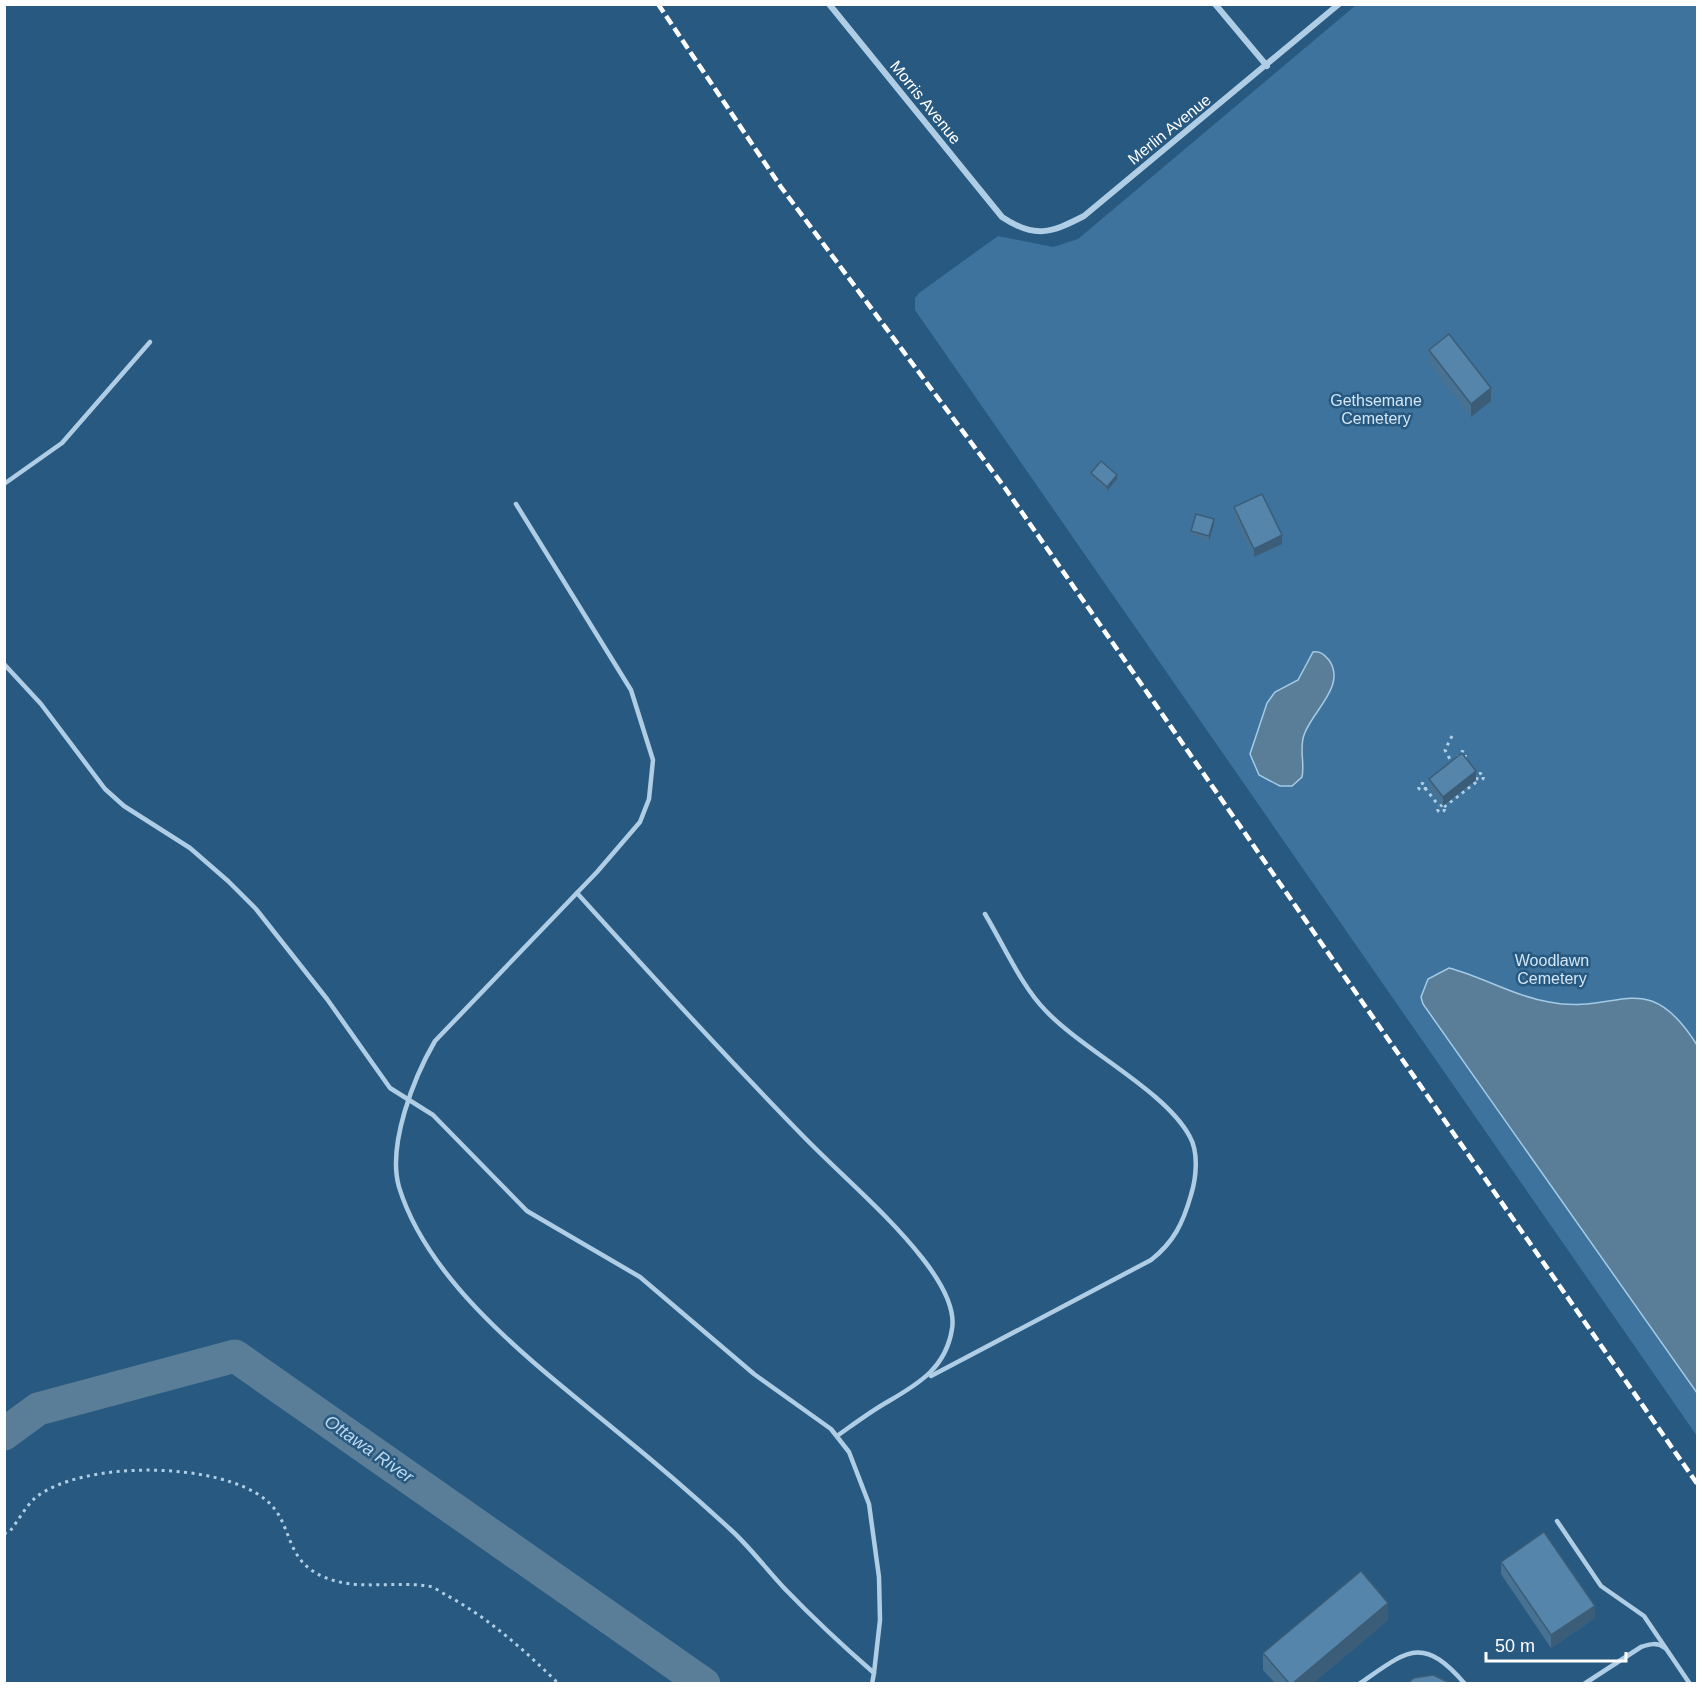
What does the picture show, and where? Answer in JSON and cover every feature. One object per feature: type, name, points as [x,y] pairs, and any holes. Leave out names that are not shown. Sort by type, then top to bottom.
[{"type":"street","name":"Morris Avenue","points":[[829,4],[1002,217]]},
{"type":"street","points":[[1215,4],[1267,66]]},
{"type":"street","name":"Merlin Avenue","points":[[1002,217],[1030,233],[1051,230],[1084,216],[1339,4]]},
{"type":"lane","points":[[4,484],[62,442],[150,342]]},
{"type":"lane","points":[[516,504],[631,690],[653,760],[649,799],[640,822],[577,893],[435,1041],[421,1064],[402,1124],[397,1158],[399,1185],[424,1243],[444,1271],[512,1342],[739,1537],[821,1626],[874,1673]]},
{"type":"lane","points":[[4,664],[41,704],[105,789],[124,806],[190,848],[249,902],[298,961],[390,1088],[434,1115],[459,1138],[527,1211],[640,1277],[754,1374],[810,1412],[837,1436],[858,1472],[869,1504],[879,1577],[880,1620],[872,1683]]},
{"type":"lane","points":[[577,893],[804,1136],[899,1230],[924,1261],[941,1287],[952,1314],[953,1327],[947,1347],[927,1377]]},
{"type":"lane","points":[[837,1436],[927,1377],[1151,1260],[1162,1251],[1183,1224],[1194,1186],[1193,1147],[1191,1138],[1180,1122],[1162,1103],[1045,1010],[985,914]]},
{"type":"lane","points":[[1557,1521],[1601,1586],[1644,1616],[1690,1683]]},
{"type":"lane","points":[[1584,1683],[1650,1644],[1660,1644],[1670,1652]]},
{"type":"lane","points":[[1359,1683],[1391,1662],[1419,1652],[1443,1660],[1465,1683]]},
{"type":"path","points":[[1434,778],[1425,787],[1442,807],[1479,780],[1461,758],[1452,764],[1446,753],[1447,741],[1452,736]]},
{"type":"path","points":[[4,1534],[10,1531],[35,1498],[76,1478],[137,1470],[205,1474],[237,1483],[267,1500],[285,1527],[296,1557],[324,1577],[368,1585],[430,1586],[477,1612],[559,1683]]},
{"type":"green space","name":"Gethsemane Cemetery","points":[[1356,5],[1697,5],[1697,1436],[915,310],[915,298],[919,293],[998,236],[1053,247],[1078,239]]},
{"type":"shaded area","points":[[1313,652],[1322,653],[1329,660],[1334,679],[1331,689],[1304,735],[1302,777],[1292,786],[1280,786],[1259,775],[1250,754],[1267,703],[1275,692],[1298,680]]},
{"type":"shaded area","points":[[1449,968],[1549,1002],[1573,1005],[1630,998],[1646,999],[1662,1006],[1679,1020],[1697,1045],[1697,1393],[1423,1004],[1421,997],[1428,979]]},
{"type":"building","points":[[1449,334],[1491,388],[1471,404],[1429,350]]},
{"type":"building","points":[[1101,461],[1117,475],[1107,487],[1091,473]]},
{"type":"building","points":[[1262,494],[1282,535],[1254,549],[1234,507]]},
{"type":"building","points":[[1196,514],[1214,519],[1209,536],[1191,531]]},
{"type":"building","points":[[1462,753],[1476,771],[1443,797],[1429,779]]},
{"type":"building","points":[[1544,1532],[1595,1606],[1551,1635],[1501,1562]]},
{"type":"building","points":[[1361,1571],[1388,1603],[1293,1683],[1289,1683],[1263,1653]]},
{"type":"building","points":[[1433,1675],[1450,1683],[1408,1683],[1414,1678]]},
{"type":"waterway","name":"Ottawa River","points":[[4,1434],[38,1409],[235,1356],[704,1684]]},
{"type":"railway","points":[[658,4],[781,187],[1005,488],[1698,1485]]},
{"type":"park label","name":"Woodlawn Cemetery","points":[[1552,969]]}]
